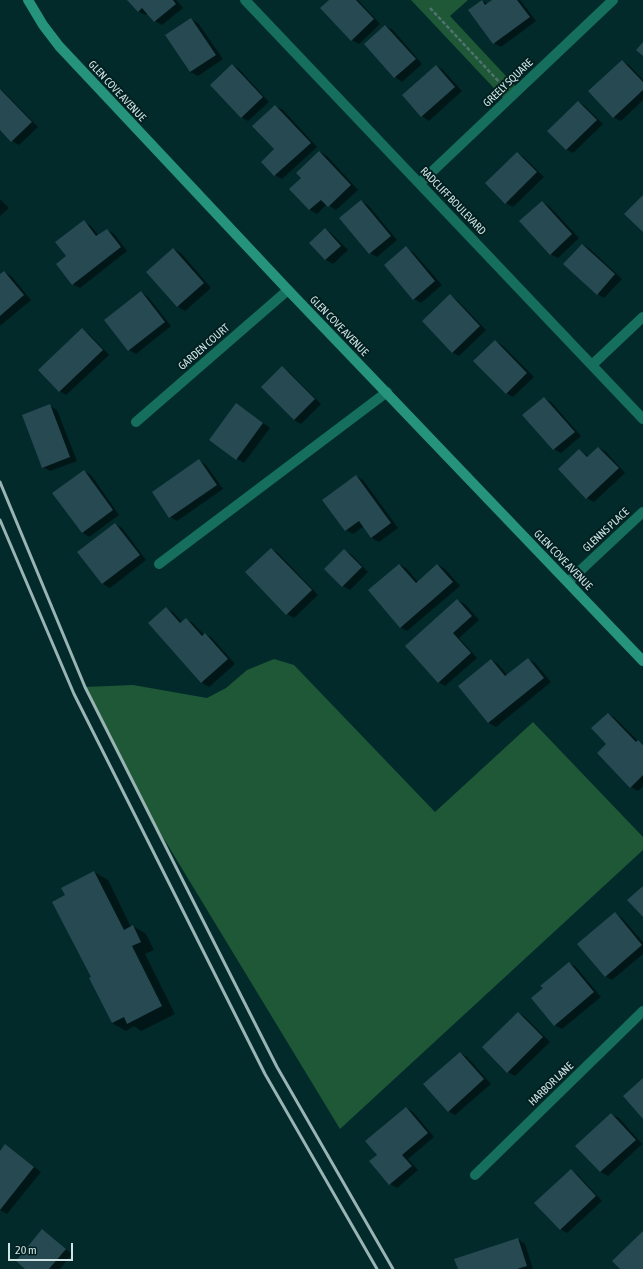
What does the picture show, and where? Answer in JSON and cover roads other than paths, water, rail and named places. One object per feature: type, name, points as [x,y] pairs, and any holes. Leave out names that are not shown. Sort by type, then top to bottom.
[{"type":"main road","name":"GLEN COVE AVENUE","points":[[28,0],[43,25],[59,46],[288,290],[643,661]]},
{"type":"street","name":"RADCLIFF BOULEVARD","points":[[244,0],[420,183],[643,419]]},
{"type":"street","name":"GREELY SQUARE","points":[[420,183],[613,0]]},
{"type":"street","name":"GARDEN COURT","points":[[136,422],[288,290]]},
{"type":"street","points":[[592,366],[643,317]]},
{"type":"street","points":[[159,564],[387,392]]},
{"type":"street","name":"GLENNS PLACE","points":[[568,582],[643,512]]},
{"type":"street","name":"HARBOR LANE","points":[[475,1175],[643,1011]]},
{"type":"railway","points":[[0,482],[85,687],[277,1067],[393,1269]]},
{"type":"railway","points":[[0,520],[74,694],[265,1074],[377,1269]]}]
